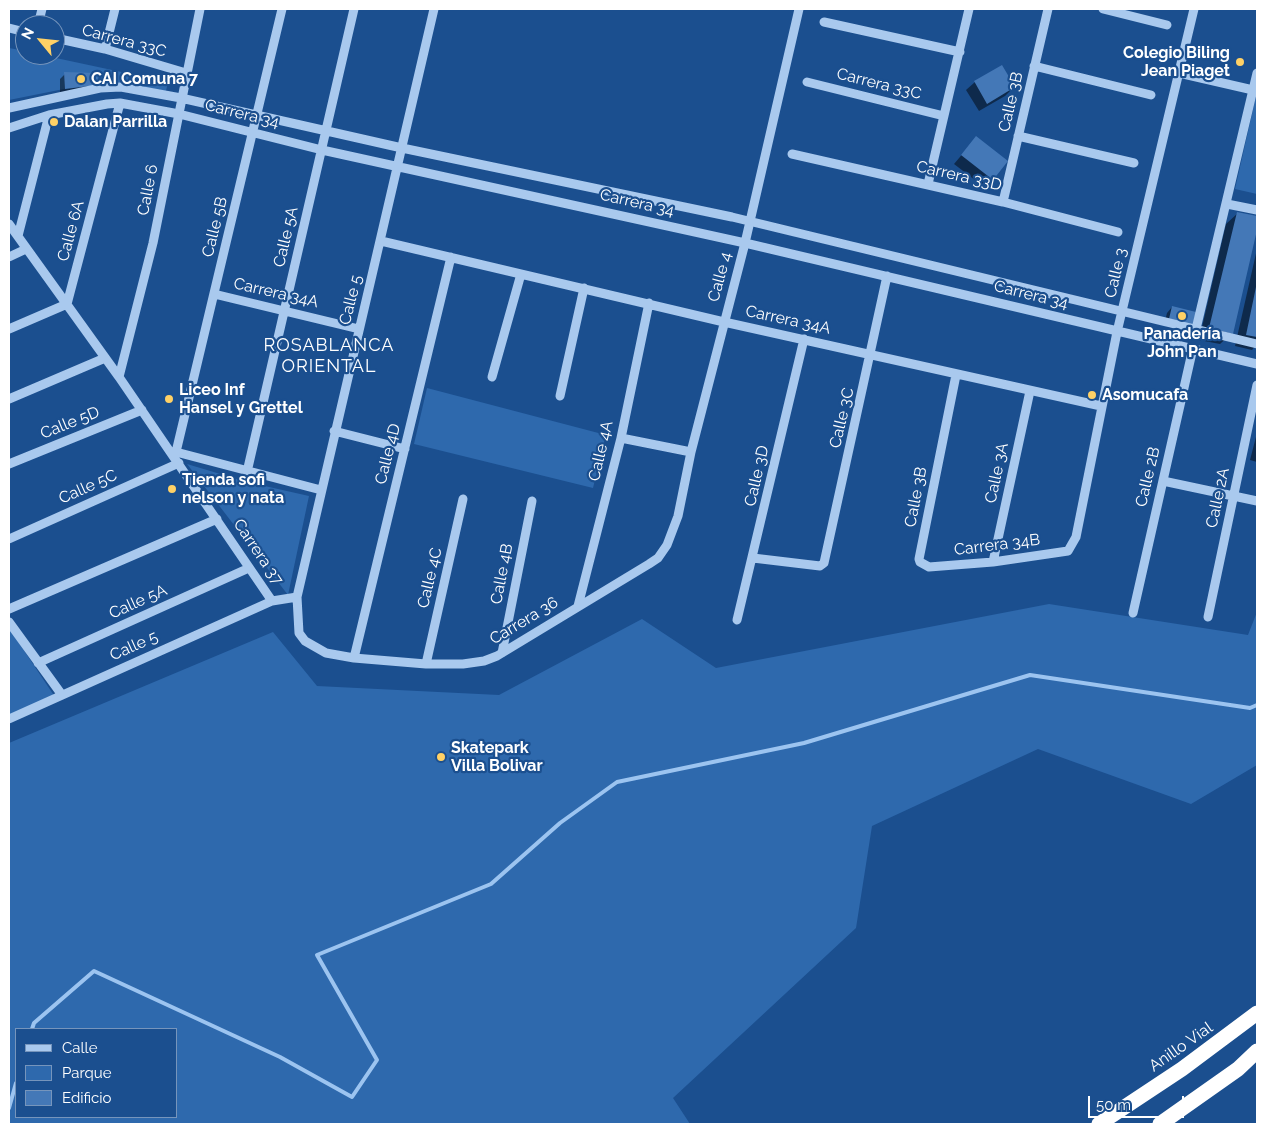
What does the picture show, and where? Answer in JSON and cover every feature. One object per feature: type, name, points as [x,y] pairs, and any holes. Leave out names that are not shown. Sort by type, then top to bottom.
[{"type":"highway","name":"Anillo Vial","points":[[1099,1124],[1182,1069],[1257,1013]]},
{"type":"highway","points":[[1161,1124],[1238,1069],[1257,1051]]},
{"type":"street","points":[[105,49],[115,9]]},
{"type":"street","name":"Calle 6","points":[[119,377],[153,243],[200,9]]},
{"type":"street","name":"Calle 5B","points":[[174,453],[254,131],[282,9]]},
{"type":"street","name":"Calle 5A","points":[[247,472],[354,9]]},
{"type":"street","name":"Calle 5","points":[[297,597],[334,431],[381,241],[434,9]]},
{"type":"street","name":"Calle 4","points":[[664,551],[675,527],[691,452],[745,243],[799,9]]},
{"type":"street","points":[[928,184],[969,9]]},
{"type":"street","name":"Calle 3B","points":[[1003,202],[1048,9]]},
{"type":"street","points":[[1103,9],[1167,25]]},
{"type":"street","name":"Calle 3","points":[[1073,546],[1117,332],[1194,9]]},
{"type":"street","points":[[824,22],[960,52]]},
{"type":"street","name":"Carrera 33C","points":[[65,40],[105,49],[186,73]]},
{"type":"street","points":[[1034,66],[1151,94]]},
{"type":"street","points":[[1179,73],[1253,90]]},
{"type":"street","points":[[1196,329],[1228,204],[1257,73]]},
{"type":"street","name":"Carrera 33C","points":[[807,82],[944,116]]},
{"type":"street","name":"Carrera 34","points":[[9,108],[100,88],[120,87],[181,98],[402,148],[750,222],[1257,344]]},
{"type":"street","name":"Carrera 34","points":[[9,128],[49,115],[96,105],[120,103],[179,114],[254,131],[322,150],[745,243],[1257,364]]},
{"type":"street","name":"Calle 6A","points":[[68,304],[120,103]]},
{"type":"street","points":[[18,236],[49,115]]},
{"type":"street","points":[[1018,136],[1134,163]]},
{"type":"street","name":"Carrera 33D","points":[[792,154],[928,184],[1118,232]]},
{"type":"street","points":[[1228,204],[1257,210]]},
{"type":"street","name":"Carrera 37","points":[[9,224],[174,453],[272,601],[297,597],[299,632],[305,642],[326,653],[354,658]]},
{"type":"street","name":"Carrera 34A","points":[[381,241],[724,322],[804,338],[956,375],[1101,406]]},
{"type":"street","points":[[9,257],[26,249]]},
{"type":"street","name":"Calle 4D","points":[[354,658],[451,257]]},
{"type":"street","points":[[492,377],[521,274]]},
{"type":"street","name":"Calle 3C","points":[[753,558],[822,565],[871,354],[887,276]]},
{"type":"street","points":[[560,396],[584,288]]},
{"type":"street","name":"Carrera 34A","points":[[214,294],[360,329]]},
{"type":"street","name":"Calle 4A","points":[[578,606],[620,438],[649,303]]},
{"type":"street","points":[[9,329],[68,304]]},
{"type":"street","name":"Calle 3D","points":[[737,620],[804,338]]},
{"type":"street","name":"Calle 2B","points":[[1133,613],[1193,348]]},
{"type":"street","points":[[9,399],[105,358]]},
{"type":"street","name":"Calle 3B","points":[[923,565],[919,559],[956,375]]},
{"type":"street","name":"Calle 2A","points":[[1208,618],[1257,386]]},
{"type":"street","name":"Calle 3A","points":[[994,562],[1030,391]]},
{"type":"street","name":"Calle 5D","points":[[9,464],[142,410]]},
{"type":"street","points":[[334,431],[405,449]]},
{"type":"street","points":[[620,438],[691,452]]},
{"type":"street","points":[[174,453],[321,490]]},
{"type":"street","name":"Calle 5C","points":[[9,539],[179,463]]},
{"type":"street","points":[[1163,481],[1257,501]]},
{"type":"street","name":"Calle 4C","points":[[426,664],[464,499]]},
{"type":"street","name":"Calle 4B","points":[[502,653],[532,501]]},
{"type":"street","points":[[9,609],[217,519]]},
{"type":"street","name":"Carrera 34B","points":[[923,565],[929,567],[994,562],[1068,551],[1073,546]]},
{"type":"street","name":"Carrera 36","points":[[354,658],[426,664],[475,663],[492,659],[649,564],[664,551]]},
{"type":"street","name":"Calle 5A","points":[[38,663],[249,568]]},
{"type":"street","name":"Calle 5","points":[[9,719],[272,601]]},
{"type":"street","points":[[9,622],[62,695]]},
{"type":"green space","points":[[9,48],[15,49],[15,65],[65,65],[65,60],[168,82],[166,91],[104,81],[9,100]]},
{"type":"green space","points":[[1257,92],[1257,194],[1235,189]]},
{"type":"green space","points":[[427,388],[606,435],[593,488],[414,444]]},
{"type":"green space","points":[[187,464],[247,482],[309,496],[288,595]]},
{"type":"green space","points":[[1049,604],[1248,635],[1257,612],[1257,765],[1191,804],[1038,749],[872,826],[856,928],[673,1098],[690,1124],[9,1124],[9,743],[273,632],[317,686],[499,695],[642,619],[716,668]]},
{"type":"green space","points":[[9,628],[55,697],[9,716]]},
{"type":"building","points":[[1002,65],[1015,87],[987,104],[974,81]]},
{"type":"building","name":"CAI Comuna 7","points":[[64,72],[97,73],[98,85],[65,89]]},
{"type":"building","points":[[976,136],[1008,161],[993,180],[961,155]]},
{"type":"building","points":[[1237,212],[1257,216],[1257,230],[1233,334],[1209,328]]},
{"type":"building","points":[[1257,287],[1257,337],[1246,335]]},
{"type":"building","name":"Panadería John Pan","points":[[1172,306],[1196,312],[1193,325],[1169,319]]},
{"type":"waterway","points":[[32,1028],[34,1023],[94,971],[280,1057],[352,1097],[377,1060],[317,955],[491,884],[560,823],[617,782],[804,743],[1030,675],[1250,708],[1257,705]]},
{"type":"waterway","points":[[9,1108],[15,1087]]},
{"type":"place","name":"Colegio Biling Jean Piaget","points":[[1240,62]]},
{"type":"place","name":"CAI Comuna 7","points":[[81,79]]},
{"type":"place","name":"Dalan Parrilla","points":[[54,122]]},
{"type":"place","name":"Panadería John Pan","points":[[1182,316]]},
{"type":"place","name":"Asomucafa","points":[[1092,395]]},
{"type":"place","name":"Liceo Inf Hansel y Grettel","points":[[169,399]]},
{"type":"place","name":"Tienda sofi nelson y nata","points":[[172,489]]},
{"type":"place","name":"Skatepark Villa Bolivar","points":[[441,757]]},
{"type":"district","name":"ROSABLANCA ORIENTAL","points":[[329,356]]}]
